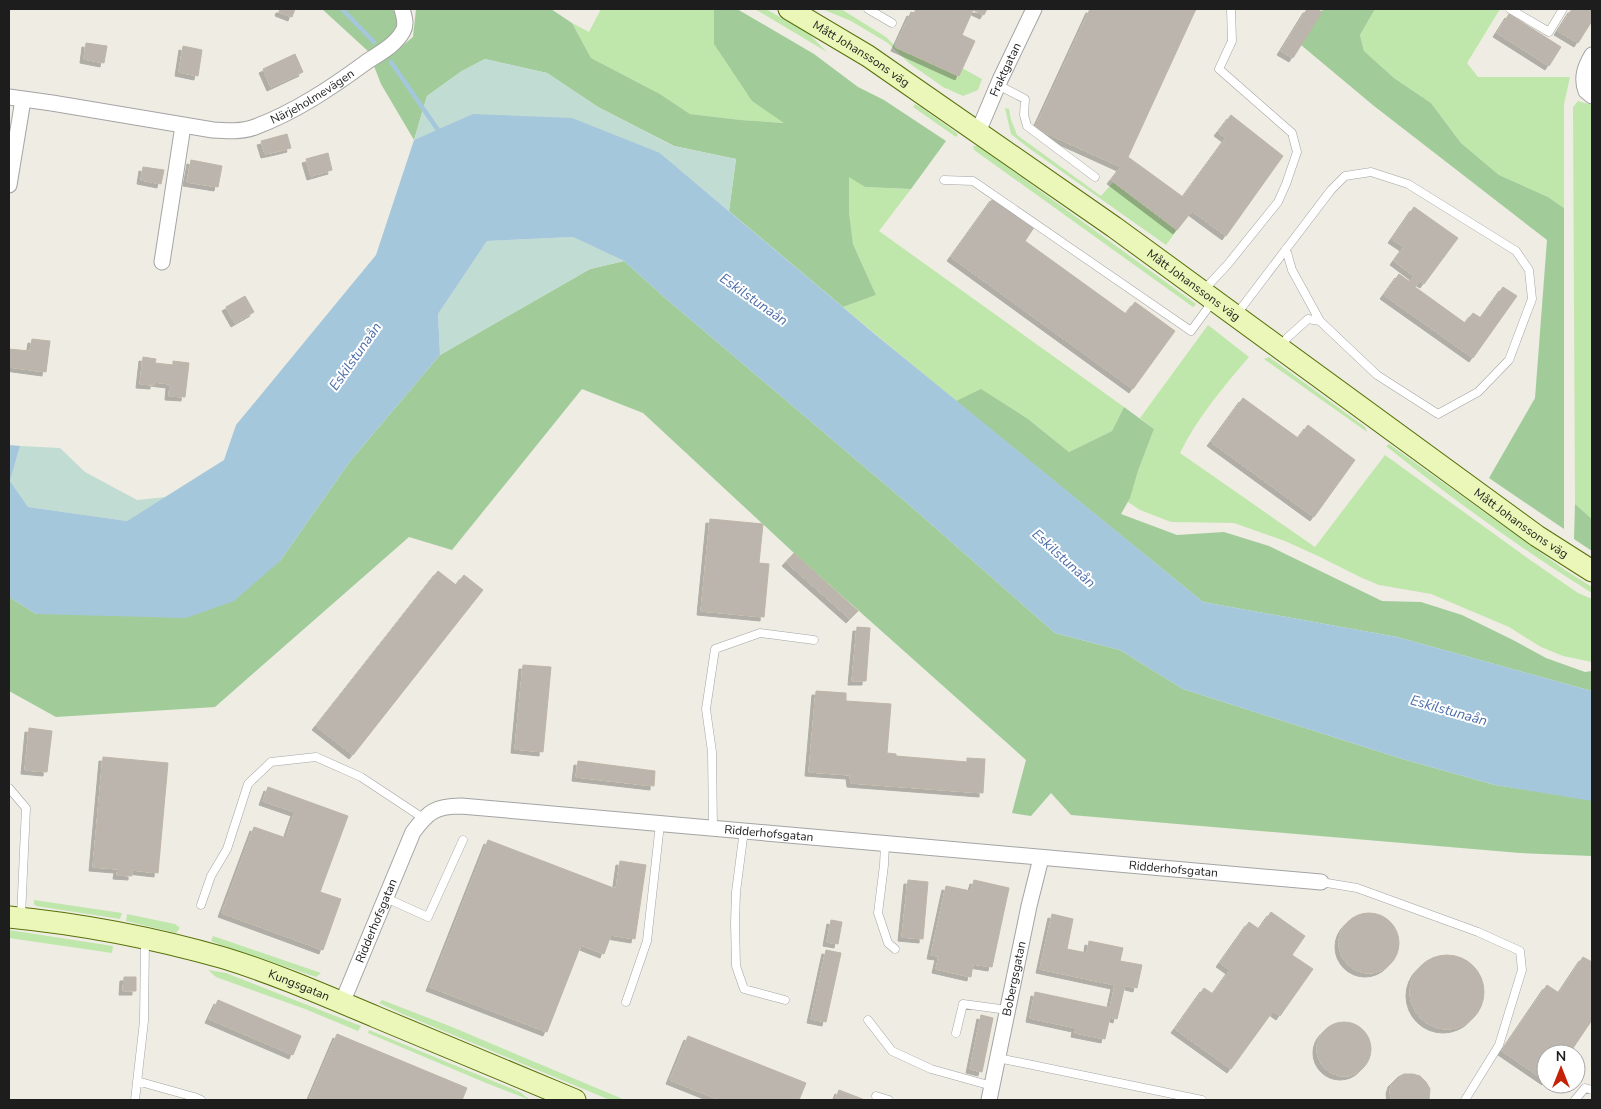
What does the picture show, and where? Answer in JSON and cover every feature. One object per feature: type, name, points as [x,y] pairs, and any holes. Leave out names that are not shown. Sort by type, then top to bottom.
[{"type":"street","name":"Närjeholmevägen","points":[[9,184],[16,98],[183,126],[226,131],[254,128],[334,86],[392,45],[404,30],[405,19],[402,9]]},
{"type":"street","name":"Mått Johanssons väg","points":[[789,9],[868,56],[978,132],[1114,228],[1537,536],[1592,571]]},
{"type":"street","name":"Fraktgatan","points":[[978,132],[1034,9]]},
{"type":"street","points":[[1589,94],[1584,86],[1584,71],[1592,55]]},
{"type":"street","points":[[162,262],[183,126]]},
{"type":"street","name":"Ridderhofsgatan","points":[[342,1003],[413,832],[423,818],[435,809],[447,806],[744,830],[1321,882]]},
{"type":"street","name":"Bobergsgatan","points":[[990,1093],[1041,858]]},
{"type":"street","name":"Kungsgatan","points":[[15,918],[82,926],[145,938],[225,959],[272,975],[342,1003],[575,1100]]},
{"type":"lane","points":[[868,9],[892,23]]},
{"type":"lane","points":[[944,180],[973,181],[1191,331],[1207,296],[1228,264],[1278,202],[1297,152],[1292,132],[1219,69],[1232,41],[1232,9]]},
{"type":"lane","points":[[1510,9],[1549,32],[1563,9]]},
{"type":"lane","points":[[998,85],[1025,99],[1024,115],[1027,126],[1095,177]]},
{"type":"lane","points":[[1235,317],[1286,249],[1331,190],[1345,176],[1371,172],[1408,184],[1516,251],[1529,270],[1532,299],[1509,360],[1478,392],[1438,414],[1377,375],[1320,321],[1292,270],[1286,249]]},
{"type":"lane","points":[[1279,349],[1287,338],[1308,319],[1320,321]]},
{"type":"lane","points":[[713,828],[712,752],[706,709],[715,649],[760,633],[814,640]]},
{"type":"lane","points":[[201,905],[211,876],[228,850],[248,784],[271,762],[316,757],[361,777],[423,818]]},
{"type":"lane","points":[[9,788],[26,808],[15,918]]},
{"type":"lane","points":[[626,1002],[647,941],[660,824]]},
{"type":"lane","points":[[744,830],[736,892],[736,966],[744,988],[785,1000]]},
{"type":"lane","points":[[386,898],[428,917],[463,840]]},
{"type":"lane","points":[[885,843],[878,913],[888,943],[895,949]]},
{"type":"lane","points":[[1321,882],[1357,888],[1478,932],[1520,951],[1522,970],[1499,1045],[1465,1100]]},
{"type":"lane","points":[[135,1100],[144,1021],[145,938]]},
{"type":"lane","points":[[956,1033],[963,1004],[1008,1010]]},
{"type":"lane","points":[[868,1020],[892,1050],[931,1069],[990,1093]]},
{"type":"lane","points":[[998,1058],[1202,1100]]},
{"type":"lane","points":[[137,1081],[201,1100]]},
{"type":"lane","points":[[1575,1100],[1586,1088],[1592,1090]]},
{"type":"lane","points":[[876,1096],[889,1100]]},
{"type":"green space","points":[[322,9],[392,9],[398,15],[398,28],[391,38],[369,52]]},
{"type":"green space","points":[[416,9],[551,9],[572,23],[591,58],[660,94],[690,114],[784,123],[752,101],[714,44],[714,9],[737,9],[814,54],[858,87],[884,100],[946,141],[911,189],[865,187],[849,177],[849,212],[853,244],[876,295],[843,307],[729,211],[736,159],[674,146],[598,107],[547,73],[485,59],[462,71],[427,96],[414,140],[381,84],[374,66],[413,37]]},
{"type":"green space","points":[[601,9],[714,9],[714,44],[785,123],[690,114],[660,94],[591,58],[572,23],[589,32]]},
{"type":"green space","points":[[755,9],[766,9],[809,34],[827,52]]},
{"type":"green space","points":[[822,9],[841,9],[886,37],[896,47],[958,76],[962,68],[982,79],[978,90],[963,96],[943,87],[909,63],[888,43],[851,21]]},
{"type":"green space","points":[[1323,9],[1375,9],[1360,35],[1364,51],[1394,78],[1431,103],[1461,143],[1499,175],[1548,197],[1564,208],[1564,529],[1489,478],[1535,398],[1547,240],[1374,106],[1301,45]]},
{"type":"green space","points":[[1375,9],[1500,9],[1467,63],[1478,77],[1570,77],[1564,104],[1564,208],[1548,197],[1499,175],[1461,143],[1431,103],[1394,78],[1364,51],[1360,35]]},
{"type":"green space","points":[[1578,101],[1592,105],[1592,519],[1575,504],[1573,107]]},
{"type":"green space","points":[[915,104],[958,134],[956,137],[913,107]]},
{"type":"green space","points":[[1005,108],[1009,109],[1017,135],[1101,196],[1113,182],[1177,230],[1166,245],[1011,134]]},
{"type":"green space","points":[[973,146],[977,146],[988,153],[1196,304],[1193,307],[974,150]]},
{"type":"green space","points":[[849,176],[865,187],[911,189],[879,231],[1124,407],[1112,431],[1069,452],[1028,419],[981,390],[956,401],[843,307],[876,295],[853,244],[849,212]]},
{"type":"green space","points":[[624,261],[907,503],[1055,633],[1120,650],[1183,689],[1399,758],[1495,785],[1590,799],[1592,801],[1592,856],[1520,853],[1071,815],[1051,793],[1031,816],[1012,813],[1026,760],[794,553],[643,413],[582,389],[452,550],[409,537],[215,707],[56,717],[9,691],[9,597],[36,614],[280,561],[351,460],[440,355],[590,269]]},
{"type":"green space","points":[[1208,325],[1249,357],[1203,415],[1180,453],[1315,547],[1385,455],[1526,557],[1578,593],[1592,599],[1592,662],[1563,656],[1541,647],[1509,627],[1431,594],[1379,585],[1285,541],[1234,523],[1171,522],[1140,510],[1128,502],[1154,429],[1140,418]]},
{"type":"green space","points":[[1269,357],[1365,427],[1367,432],[1264,359]]},
{"type":"green space","points":[[981,389],[1028,419],[1069,452],[1112,431],[1124,407],[1154,429],[1130,498],[1121,514],[1177,535],[1224,532],[1269,546],[1382,601],[1421,602],[1462,615],[1546,658],[1585,672],[1592,671],[1592,691],[1397,637],[1203,602],[956,401]]},
{"type":"green space","points":[[1389,444],[1565,570],[1592,587],[1592,593],[1539,559],[1461,504],[1386,446]]},
{"type":"green space","points":[[1575,504],[1592,519],[1592,551],[1574,539]]},
{"type":"green space","points":[[34,900],[122,913],[120,919],[36,906]]},
{"type":"green space","points":[[127,914],[175,924],[180,928],[176,933],[126,921]]},
{"type":"green space","points":[[9,930],[113,946],[112,953],[9,938]]},
{"type":"green space","points":[[213,936],[321,973],[316,977],[221,945],[211,941]]},
{"type":"green space","points":[[208,970],[226,973],[361,1026],[358,1031],[305,1009],[216,977]]},
{"type":"green space","points":[[382,1000],[452,1027],[625,1100],[610,1100],[405,1015],[379,1003]]},
{"type":"green space","points":[[369,1030],[520,1092],[530,1100],[368,1033]]},
{"type":"shaded area","points":[[485,59],[547,73],[598,107],[673,146],[736,159],[729,211],[660,153],[438,130],[414,140],[427,96],[462,71]]},
{"type":"shaded area","points":[[573,237],[624,261],[590,269],[440,355],[438,314],[487,241]]},
{"type":"shaded area","points":[[20,446],[60,448],[85,472],[137,500],[166,497],[127,521],[28,507],[10,481]]},
{"type":"water","name":"Eskilstunaån","points":[[473,114],[572,118],[660,153],[876,335],[1203,602],[1397,637],[1592,691],[1592,801],[1495,785],[1399,758],[1183,689],[1120,650],[1055,633],[907,503],[624,261],[573,237],[487,241],[438,314],[440,355],[351,460],[280,561],[234,601],[186,618],[36,614],[9,597],[9,445],[20,446],[10,481],[28,507],[127,521],[224,460],[236,425],[376,255],[414,140]]},
{"type":"building","points":[[280,9],[295,9],[292,17],[279,12]]},
{"type":"building","points":[[916,9],[987,9],[984,15],[973,10],[962,35],[975,41],[959,76],[895,47],[911,12],[914,13]]},
{"type":"building","points":[[1090,9],[1196,9],[1128,157],[1183,197],[1226,138],[1218,132],[1231,115],[1283,156],[1226,236],[1192,211],[1177,230],[1111,180],[1121,167],[1035,128]]},
{"type":"building","points":[[1307,9],[1317,9],[1322,12],[1293,58],[1281,51]]},
{"type":"building","points":[[1572,9],[1592,9],[1592,21],[1578,43],[1558,31]]},
{"type":"building","points":[[1509,14],[1561,47],[1549,66],[1497,33]]},
{"type":"building","points":[[86,43],[107,46],[104,63],[84,59]]},
{"type":"building","points":[[183,46],[202,50],[198,76],[179,72]]},
{"type":"building","points":[[295,54],[303,72],[271,87],[263,69]]},
{"type":"building","points":[[287,134],[291,148],[279,151],[276,137]]},
{"type":"building","points":[[276,137],[279,151],[265,154],[261,141]]},
{"type":"building","points":[[328,153],[332,170],[311,176],[306,159]]},
{"type":"building","points":[[191,160],[222,166],[218,187],[187,182]]},
{"type":"building","points":[[143,167],[164,170],[161,184],[141,180]]},
{"type":"building","points":[[994,197],[1035,226],[1025,241],[1126,314],[1135,302],[1175,331],[1133,389],[951,257]]},
{"type":"building","points":[[1414,207],[1458,238],[1424,284],[1419,281],[1415,287],[1465,323],[1473,313],[1481,318],[1503,287],[1517,296],[1473,358],[1384,295],[1399,274],[1410,282],[1414,276],[1394,261],[1404,247],[1392,239]]},
{"type":"building","points":[[245,296],[254,312],[235,323],[226,307]]},
{"type":"building","points":[[32,339],[50,341],[46,372],[9,367],[9,349],[30,351]]},
{"type":"building","points":[[143,357],[156,359],[155,363],[173,365],[173,361],[189,363],[185,397],[169,396],[170,384],[154,382],[154,385],[140,384]]},
{"type":"building","points":[[1243,398],[1298,438],[1308,425],[1355,460],[1314,517],[1211,442]]},
{"type":"building","points":[[710,519],[763,524],[759,563],[769,564],[764,617],[701,611]]},
{"type":"building","points":[[794,553],[858,611],[850,619],[786,562]]},
{"type":"building","points":[[438,571],[456,585],[464,575],[483,590],[353,755],[316,726]]},
{"type":"building","points":[[857,627],[870,628],[866,681],[852,681]]},
{"type":"building","points":[[523,665],[551,667],[543,752],[515,749]]},
{"type":"building","points":[[816,691],[846,693],[846,701],[891,704],[887,753],[896,754],[896,756],[967,762],[967,758],[985,759],[983,793],[851,783],[850,775],[809,772]]},
{"type":"building","points":[[29,728],[52,731],[47,772],[25,770]]},
{"type":"building","points":[[103,757],[168,763],[158,873],[132,870],[132,876],[117,875],[118,869],[93,867]]},
{"type":"building","points":[[578,761],[655,771],[654,786],[576,777]]},
{"type":"building","points":[[268,787],[348,816],[320,892],[341,899],[323,950],[222,913],[254,827],[286,838],[295,812],[263,801]]},
{"type":"building","points":[[488,840],[616,889],[620,861],[646,865],[635,939],[611,935],[604,954],[581,945],[547,1032],[430,987]]},
{"type":"building","points":[[908,880],[928,882],[923,939],[902,937]]},
{"type":"building","points":[[974,880],[1009,888],[992,967],[973,964],[971,977],[936,969],[939,956],[931,955],[946,886],[971,891]]},
{"type":"building","points":[[1271,912],[1305,936],[1292,955],[1313,969],[1280,1016],[1273,1011],[1231,1069],[1175,1029],[1204,988],[1213,994],[1230,970],[1220,963],[1249,922],[1259,929]]},
{"type":"building","points":[[1369,913],[1386,918],[1394,926],[1399,943],[1394,960],[1386,968],[1369,973],[1352,968],[1344,960],[1339,943],[1344,926],[1352,918]]},
{"type":"building","points":[[1052,914],[1073,919],[1067,949],[1087,953],[1089,941],[1123,948],[1120,961],[1142,965],[1137,988],[1125,985],[1117,1019],[1110,1017],[1105,1039],[1075,1033],[1076,1028],[1030,1018],[1035,992],[1110,1008],[1115,985],[1040,969]]},
{"type":"building","points":[[831,920],[842,922],[838,944],[827,942]]},
{"type":"building","points":[[826,950],[841,953],[826,1022],[811,1019]]},
{"type":"building","points":[[1447,955],[1468,961],[1478,971],[1484,992],[1478,1013],[1468,1023],[1447,1029],[1426,1023],[1416,1013],[1410,992],[1416,971],[1426,961]]},
{"type":"building","points":[[1583,957],[1592,962],[1592,1020],[1576,1044],[1536,1044],[1536,1074],[1502,1051],[1547,985],[1559,993]]},
{"type":"building","points":[[124,977],[136,977],[136,991],[123,991]]},
{"type":"building","points":[[218,1000],[301,1036],[293,1055],[209,1019]]},
{"type":"building","points":[[981,1015],[993,1018],[982,1072],[970,1069]]},
{"type":"building","points":[[1344,1022],[1354,1024],[1363,1030],[1369,1039],[1371,1049],[1369,1059],[1363,1068],[1354,1074],[1344,1076],[1334,1074],[1325,1068],[1319,1059],[1317,1049],[1319,1039],[1325,1030],[1334,1024]]},
{"type":"building","points":[[337,1034],[467,1088],[462,1100],[309,1100]]},
{"type":"building","points":[[688,1036],[806,1083],[799,1100],[720,1100],[670,1080]]},
{"type":"building","points":[[1404,1074],[1420,1076],[1426,1082],[1430,1089],[1429,1100],[1391,1100],[1390,1090],[1392,1083]]},
{"type":"building","points":[[839,1090],[865,1100],[835,1100]]},
{"type":"waterway","points":[[342,9],[374,42]]},
{"type":"waterway","points":[[391,62],[438,130],[442,132]]}]
